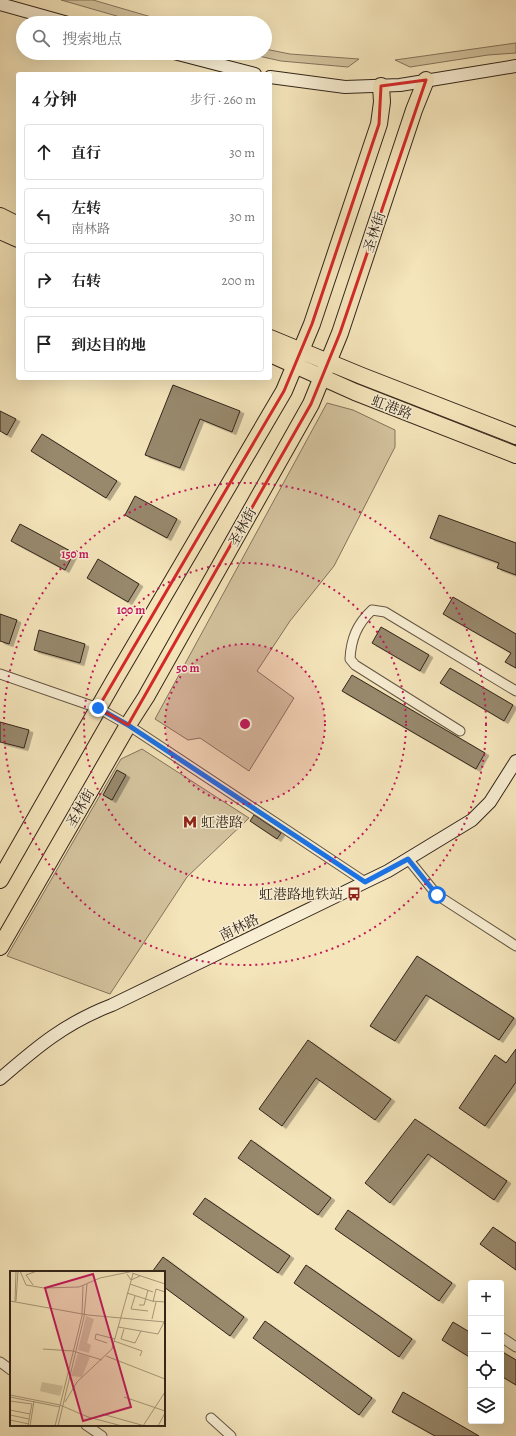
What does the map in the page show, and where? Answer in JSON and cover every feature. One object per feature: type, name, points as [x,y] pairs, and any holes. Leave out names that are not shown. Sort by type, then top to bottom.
[{"type":"highway","name":"圣林街","points":[[0,947],[128,725],[146,697],[310,404],[340,333],[414,110],[426,80]]},
{"type":"highway","points":[[0,880],[98,708],[284,391],[312,324],[379,124],[382,102],[381,86]]},
{"type":"highway","points":[[0,216],[16,224]]},
{"type":"highway","points":[[0,231],[16,238]]},
{"type":"highway","name":"虹港路","points":[[272,339],[516,436]]},
{"type":"highway","name":"虹港路","points":[[272,355],[355,392],[516,455]]},
{"type":"street","points":[[0,4],[43,16]]},
{"type":"street","points":[[201,60],[247,72]]},
{"type":"street","points":[[272,77],[345,87],[381,86],[400,85],[516,66]]},
{"type":"street","points":[[460,731],[355,665],[350,659],[356,631],[362,619],[372,610],[385,612],[516,691]]},
{"type":"street","points":[[0,674],[98,708],[128,725],[365,882]]},
{"type":"street","name":"南林路","points":[[1,1077],[52,1035],[88,1014],[112,1005],[365,882],[408,859],[472,820],[490,802],[516,761]]},
{"type":"street","points":[[408,859],[437,895],[492,929],[516,946]]},
{"type":"street","points":[[504,1339],[516,1347]]},
{"type":"street","points":[[0,1362],[10,1369]]},
{"type":"street","points":[[211,1418],[231,1436]]},
{"type":"street","points":[[87,1426],[102,1436]]},
{"type":"highlighted area","points":[[426,80],[340,333],[311,404],[128,725],[98,708],[284,391],[312,324],[379,124],[381,86]]},
{"type":"shaded area","points":[[61,0],[93,0],[148,16],[117,16]]},
{"type":"shaded area","points":[[516,43],[516,53],[488,55],[410,67],[395,60]]},
{"type":"shaded area","points":[[272,50],[290,54],[359,59],[348,67],[272,59]]},
{"type":"shaded area","points":[[327,403],[353,410],[395,430],[395,447],[334,566],[290,621],[257,671],[294,698],[249,771],[200,738],[188,740],[155,719]]},
{"type":"shaded area","points":[[142,749],[249,818],[187,877],[110,994],[7,956],[121,759]]},
{"type":"building","points":[[173,385],[240,411],[232,432],[200,419],[180,468],[145,455]]},
{"type":"building","points":[[0,411],[16,419],[7,435],[0,431]]},
{"type":"building","points":[[42,434],[117,481],[106,498],[31,451]]},
{"type":"building","points":[[135,496],[177,519],[167,538],[125,515]]},
{"type":"building","points":[[439,515],[516,543],[516,575],[497,568],[499,563],[430,538]]},
{"type":"building","points":[[20,524],[74,553],[65,570],[11,541]]},
{"type":"building","points":[[98,559],[139,584],[128,602],[87,578]]},
{"type":"building","points":[[453,597],[516,634],[516,668],[505,662],[511,653],[443,614]]},
{"type":"building","points":[[0,614],[17,620],[9,644],[0,641]]},
{"type":"building","points":[[381,627],[429,655],[420,671],[372,643]]},
{"type":"building","points":[[39,630],[85,644],[80,663],[34,650]]},
{"type":"building","points":[[450,668],[513,705],[504,721],[440,683]]},
{"type":"building","points":[[352,675],[485,753],[476,769],[342,691]]},
{"type":"building","points":[[0,722],[29,730],[24,748],[0,742]]},
{"type":"building","points":[[117,770],[126,775],[112,800],[103,795]]},
{"type":"building","points":[[254,815],[281,833],[277,839],[250,821]]},
{"type":"building","points":[[417,956],[514,1018],[499,1040],[426,995],[395,1041],[370,1026]]},
{"type":"building","points":[[308,1040],[391,1099],[375,1120],[316,1078],[282,1126],[259,1109]]},
{"type":"building","points":[[516,1049],[516,1082],[485,1126],[459,1108],[495,1055],[506,1063]]},
{"type":"building","points":[[415,1119],[507,1181],[494,1200],[428,1154],[390,1203],[365,1183]]},
{"type":"building","points":[[251,1140],[331,1198],[318,1215],[238,1158]]},
{"type":"building","points":[[205,1198],[290,1256],[278,1273],[193,1214]]},
{"type":"building","points":[[348,1210],[452,1283],[439,1301],[335,1229]]},
{"type":"building","points":[[493,1227],[516,1243],[516,1270],[480,1244]]},
{"type":"building","points":[[163,1257],[244,1317],[230,1336],[165,1288],[165,1271],[153,1271]]},
{"type":"building","points":[[306,1265],[412,1339],[399,1357],[294,1283]]},
{"type":"building","points":[[265,1321],[372,1398],[359,1415],[253,1338]]},
{"type":"building","points":[[453,1322],[468,1331],[468,1356],[442,1340]]},
{"type":"building","points":[[504,1353],[516,1360],[516,1385],[504,1378]]},
{"type":"building","points":[[403,1392],[479,1436],[435,1436],[392,1412]]},
{"type":"place","name":"虹港路","points":[[190,822]]},
{"type":"place","name":"虹港路地铁站","points":[[354,894]]},
{"type":"route","points":[[98,708],[128,725],[365,882],[408,859],[437,895]]}]
